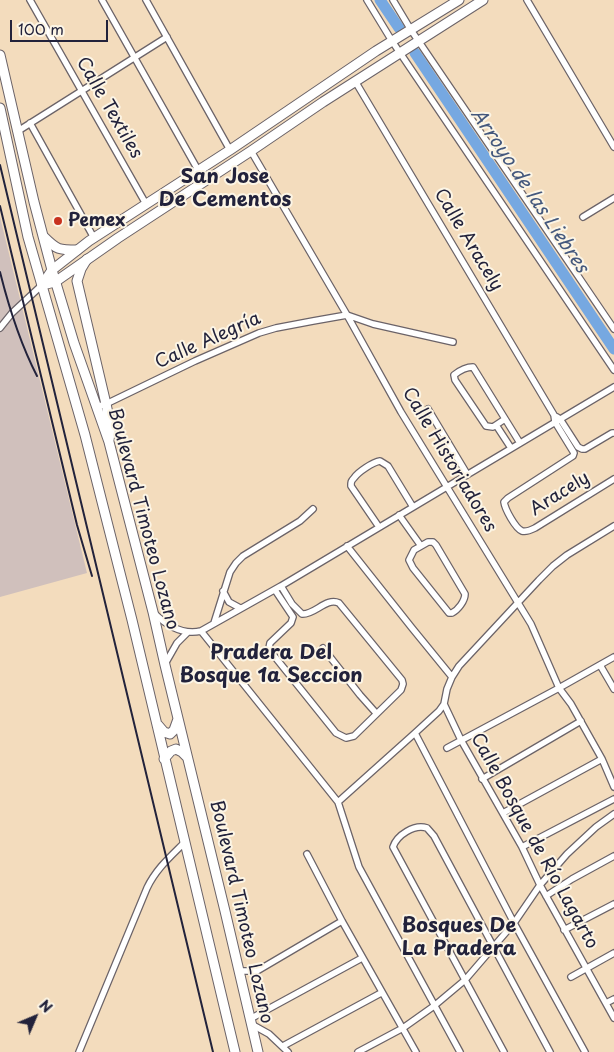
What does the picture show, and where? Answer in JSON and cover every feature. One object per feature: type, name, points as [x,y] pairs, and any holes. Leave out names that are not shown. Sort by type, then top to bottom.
[{"type":"main road","points":[[42,285],[52,270],[94,238],[230,150],[336,77],[459,0]]},
{"type":"main road","points":[[42,285],[55,282],[355,81],[484,0]]},
{"type":"main road","name":"Boulevard Timoteo Lozano","points":[[0,55],[34,202],[55,282],[74,343],[109,442],[153,612],[258,1052]]},
{"type":"main road","name":"Boulevard Timoteo Lozano","points":[[0,108],[28,236],[85,435],[132,620],[235,1052]]},
{"type":"main road","points":[[43,236],[57,249],[77,250]]},
{"type":"main road","points":[[87,259],[77,281],[111,427],[109,442]]},
{"type":"main road","points":[[156,722],[164,732],[170,734],[178,720]]},
{"type":"main road","points":[[164,759],[171,751],[176,749],[187,757]]},
{"type":"street","name":"Calle Textiles","points":[[30,0],[146,204]]},
{"type":"street","points":[[102,0],[198,170]]},
{"type":"street","points":[[146,0],[230,150]]},
{"type":"street","points":[[367,0],[614,370]]},
{"type":"street","points":[[393,0],[410,31],[614,329]]},
{"type":"street","points":[[527,0],[614,147]]},
{"type":"street","points":[[18,131],[167,37]]},
{"type":"street","name":"Calle Aracely","points":[[355,81],[557,421]]},
{"type":"street","points":[[30,123],[94,238]]},
{"type":"street","name":"Calle Historiadores","points":[[251,151],[402,412],[531,624],[559,688],[581,721],[602,759],[614,787]]},
{"type":"street","points":[[583,217],[614,198]]},
{"type":"street","points":[[0,328],[12,313],[42,285]]},
{"type":"street","name":"Calle Alegría","points":[[96,407],[259,333],[347,315],[373,324],[453,342]]},
{"type":"street","points":[[505,419],[493,427],[486,426],[455,380],[454,375],[457,372],[473,367],[520,443]]},
{"type":"street","points":[[153,612],[169,625],[187,633],[201,631],[278,588],[614,386]]},
{"type":"street","points":[[428,409],[467,474]]},
{"type":"street","name":"Aracely","points":[[557,421],[578,447],[582,449],[586,449],[614,433]]},
{"type":"street","name":"Aracely","points":[[557,421],[574,453],[573,456],[505,500],[505,509],[519,529],[525,531],[535,528],[614,479]]},
{"type":"street","points":[[496,425],[511,448]]},
{"type":"street","points":[[379,527],[351,486],[356,475],[376,462],[380,461],[388,466],[412,507]]},
{"type":"street","points":[[214,624],[223,591],[230,572],[236,563],[243,556],[300,521],[313,509]]},
{"type":"street","points":[[399,515],[420,546]]},
{"type":"street","points":[[338,802],[439,711],[444,704],[452,677],[466,658],[545,574],[567,555],[614,526]]},
{"type":"street","points":[[431,542],[436,545],[465,594],[465,598],[454,613],[449,613],[413,568],[409,560],[414,550],[420,546],[431,542]]},
{"type":"street","points":[[347,546],[452,677]]},
{"type":"street","points":[[278,588],[302,614],[307,614],[330,602],[339,604],[402,680],[401,690],[350,738],[336,733],[269,648],[271,640],[291,623],[293,619],[278,588]]},
{"type":"street","points":[[223,591],[229,602],[240,608]]},
{"type":"street","points":[[201,631],[338,802],[358,867],[460,1052]]},
{"type":"street","points":[[165,665],[178,643],[187,633]]},
{"type":"street","points":[[323,648],[376,714]]},
{"type":"street","points":[[447,748],[614,657]]},
{"type":"street","points":[[600,665],[614,689]]},
{"type":"street","name":"Calle Bosque de Río Lagarto","points":[[444,704],[461,740],[522,847],[564,930],[614,1018]]},
{"type":"street","points":[[482,778],[581,721]]},
{"type":"street","points":[[415,734],[514,923],[585,1052]]},
{"type":"street","points":[[503,813],[602,759]]},
{"type":"street","points":[[522,847],[614,799]]},
{"type":"street","points":[[358,1052],[402,1028],[434,1006],[465,980],[514,923],[540,885],[567,854],[596,827],[614,814]]},
{"type":"street","points":[[504,1052],[393,847],[398,837],[404,833],[419,827],[427,828],[430,831],[550,1052]]},
{"type":"street","points":[[79,1052],[153,876],[185,842]]},
{"type":"street","points":[[307,854],[381,993],[416,1052]]},
{"type":"street","points":[[546,896],[614,856]]},
{"type":"street","points":[[564,930],[614,904]]},
{"type":"street","points":[[239,971],[257,971],[342,921]]},
{"type":"street","points":[[572,977],[614,953]]},
{"type":"street","points":[[288,1052],[269,1034],[251,1021],[362,958]]},
{"type":"street","points":[[283,1046],[381,993]]},
{"type":"street","points":[[606,1004],[614,999]]},
{"type":"shaded area","points":[[0,217],[87,573],[0,597]]},
{"type":"waterway","name":"Arroyo de las Liebres","points":[[380,0],[399,28]]},
{"type":"waterway","name":"Arroyo de las Liebres","points":[[415,53],[614,349]]},
{"type":"railway","points":[[0,165],[213,1052]]},
{"type":"railway","points":[[0,206],[77,525],[92,576]]},
{"type":"railway","points":[[0,272],[15,325],[37,376]]},
{"type":"place","name":"Pemex","points":[[58,221]]},
{"type":"district","name":"San Jose De Cementos","points":[[225,188]]},
{"type":"district","name":"Pradera Del Bosque 1a Seccion","points":[[271,664]]},
{"type":"district","name":"Bosques De La Pradera","points":[[459,938]]}]
